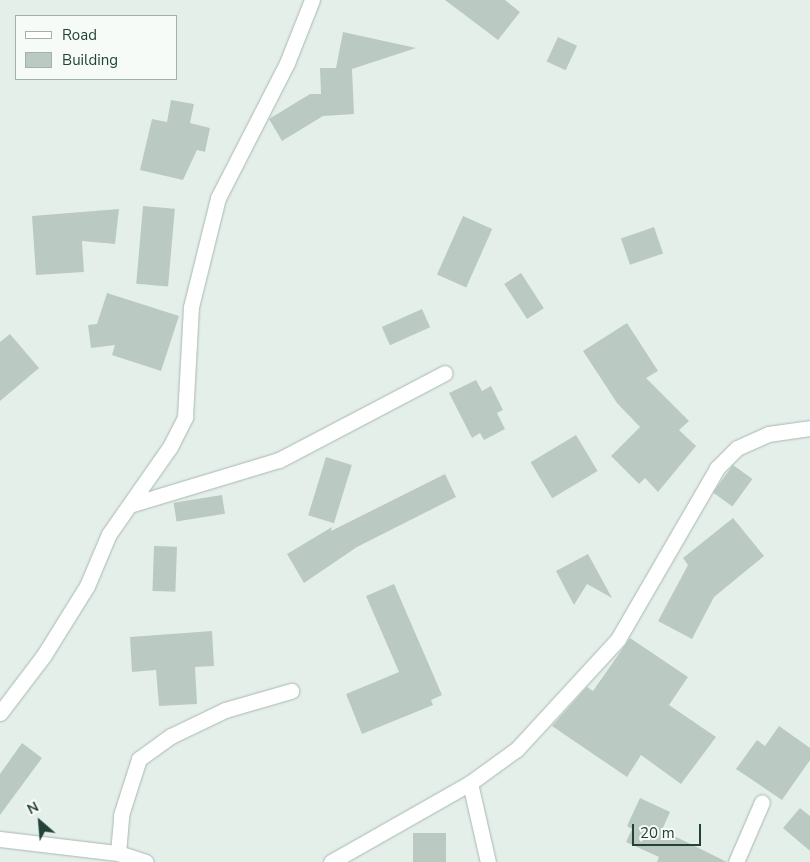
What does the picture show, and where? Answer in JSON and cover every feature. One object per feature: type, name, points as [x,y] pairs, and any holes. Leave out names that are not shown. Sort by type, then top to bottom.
[{"type":"street","points":[[0,713],[44,655],[87,586],[109,534],[133,504],[185,417],[191,307],[218,198],[287,64],[312,0]]},
{"type":"street","points":[[133,504],[279,460],[445,372]]},
{"type":"street","points":[[331,862],[470,783],[517,750],[618,639],[716,468],[737,448],[768,434],[810,428]]},
{"type":"street","points":[[118,853],[120,814],[139,759],[172,736],[225,710],[291,690]]},
{"type":"street","points":[[470,783],[488,862]]},
{"type":"street","points":[[736,862],[762,802]]},
{"type":"street","points":[[0,839],[118,853],[146,862]]},
{"type":"building","points":[[445,0],[505,0],[520,12],[498,40]]},
{"type":"building","points":[[343,32],[416,48],[352,69],[354,114],[323,116],[282,141],[269,119],[310,94],[321,94],[320,68],[336,68]]},
{"type":"building","points":[[558,37],[577,46],[566,70],[547,61]]},
{"type":"building","points":[[171,100],[194,104],[190,123],[210,128],[205,152],[197,150],[183,180],[140,170],[152,119],[167,122]]},
{"type":"building","points":[[143,206],[175,209],[168,286],[136,284]]},
{"type":"building","points":[[119,209],[115,244],[82,241],[84,272],[36,275],[32,216]]},
{"type":"building","points":[[463,216],[492,229],[466,287],[437,274]]},
{"type":"building","points":[[654,227],[663,253],[630,265],[621,238]]},
{"type":"building","points":[[521,273],[544,308],[527,319],[504,284]]},
{"type":"building","points":[[107,293],[179,316],[161,371],[112,355],[115,345],[91,348],[88,325],[97,324]]},
{"type":"building","points":[[422,309],[430,327],[390,345],[382,327]]},
{"type":"building","points":[[627,323],[658,371],[646,378],[689,421],[679,430],[696,446],[658,492],[645,478],[639,484],[611,456],[640,427],[617,403],[583,351]]},
{"type":"building","points":[[10,334],[39,368],[0,401],[0,342]]},
{"type":"building","points":[[476,380],[482,391],[491,386],[503,410],[497,413],[505,429],[484,440],[480,433],[472,438],[449,393]]},
{"type":"building","points":[[576,435],[598,471],[552,498],[531,462]]},
{"type":"building","points":[[326,457],[352,465],[334,523],[308,515]]},
{"type":"building","points":[[733,465],[752,479],[732,507],[713,493]]},
{"type":"building","points":[[445,474],[456,497],[357,547],[304,583],[287,554],[332,527],[331,531]]},
{"type":"building","points":[[222,495],[225,514],[177,521],[174,503]]},
{"type":"building","points":[[733,518],[764,556],[714,597],[692,639],[658,621],[688,565],[683,558]]},
{"type":"building","points":[[154,546],[177,547],[175,592],[152,591]]},
{"type":"building","points":[[588,554],[612,598],[587,584],[574,605],[556,571]]},
{"type":"building","points":[[394,584],[442,695],[431,700],[433,705],[362,734],[346,694],[399,672],[366,596]]},
{"type":"building","points":[[212,631],[214,666],[195,667],[197,704],[159,706],[156,670],[132,672],[130,637]]},
{"type":"building","points":[[630,638],[688,677],[669,705],[716,737],[681,784],[641,755],[627,777],[552,726],[587,687],[593,691]]},
{"type":"building","points":[[779,726],[810,748],[810,760],[782,800],[736,769],[757,740],[765,746]]},
{"type":"building","points":[[22,743],[42,758],[0,815],[0,774]]},
{"type":"building","points":[[640,798],[670,812],[662,830],[727,862],[657,862],[659,857],[626,842],[632,829],[627,826]]},
{"type":"building","points":[[800,808],[810,816],[810,851],[783,828]]},
{"type":"building","points":[[413,833],[446,833],[446,862],[413,862]]}]
